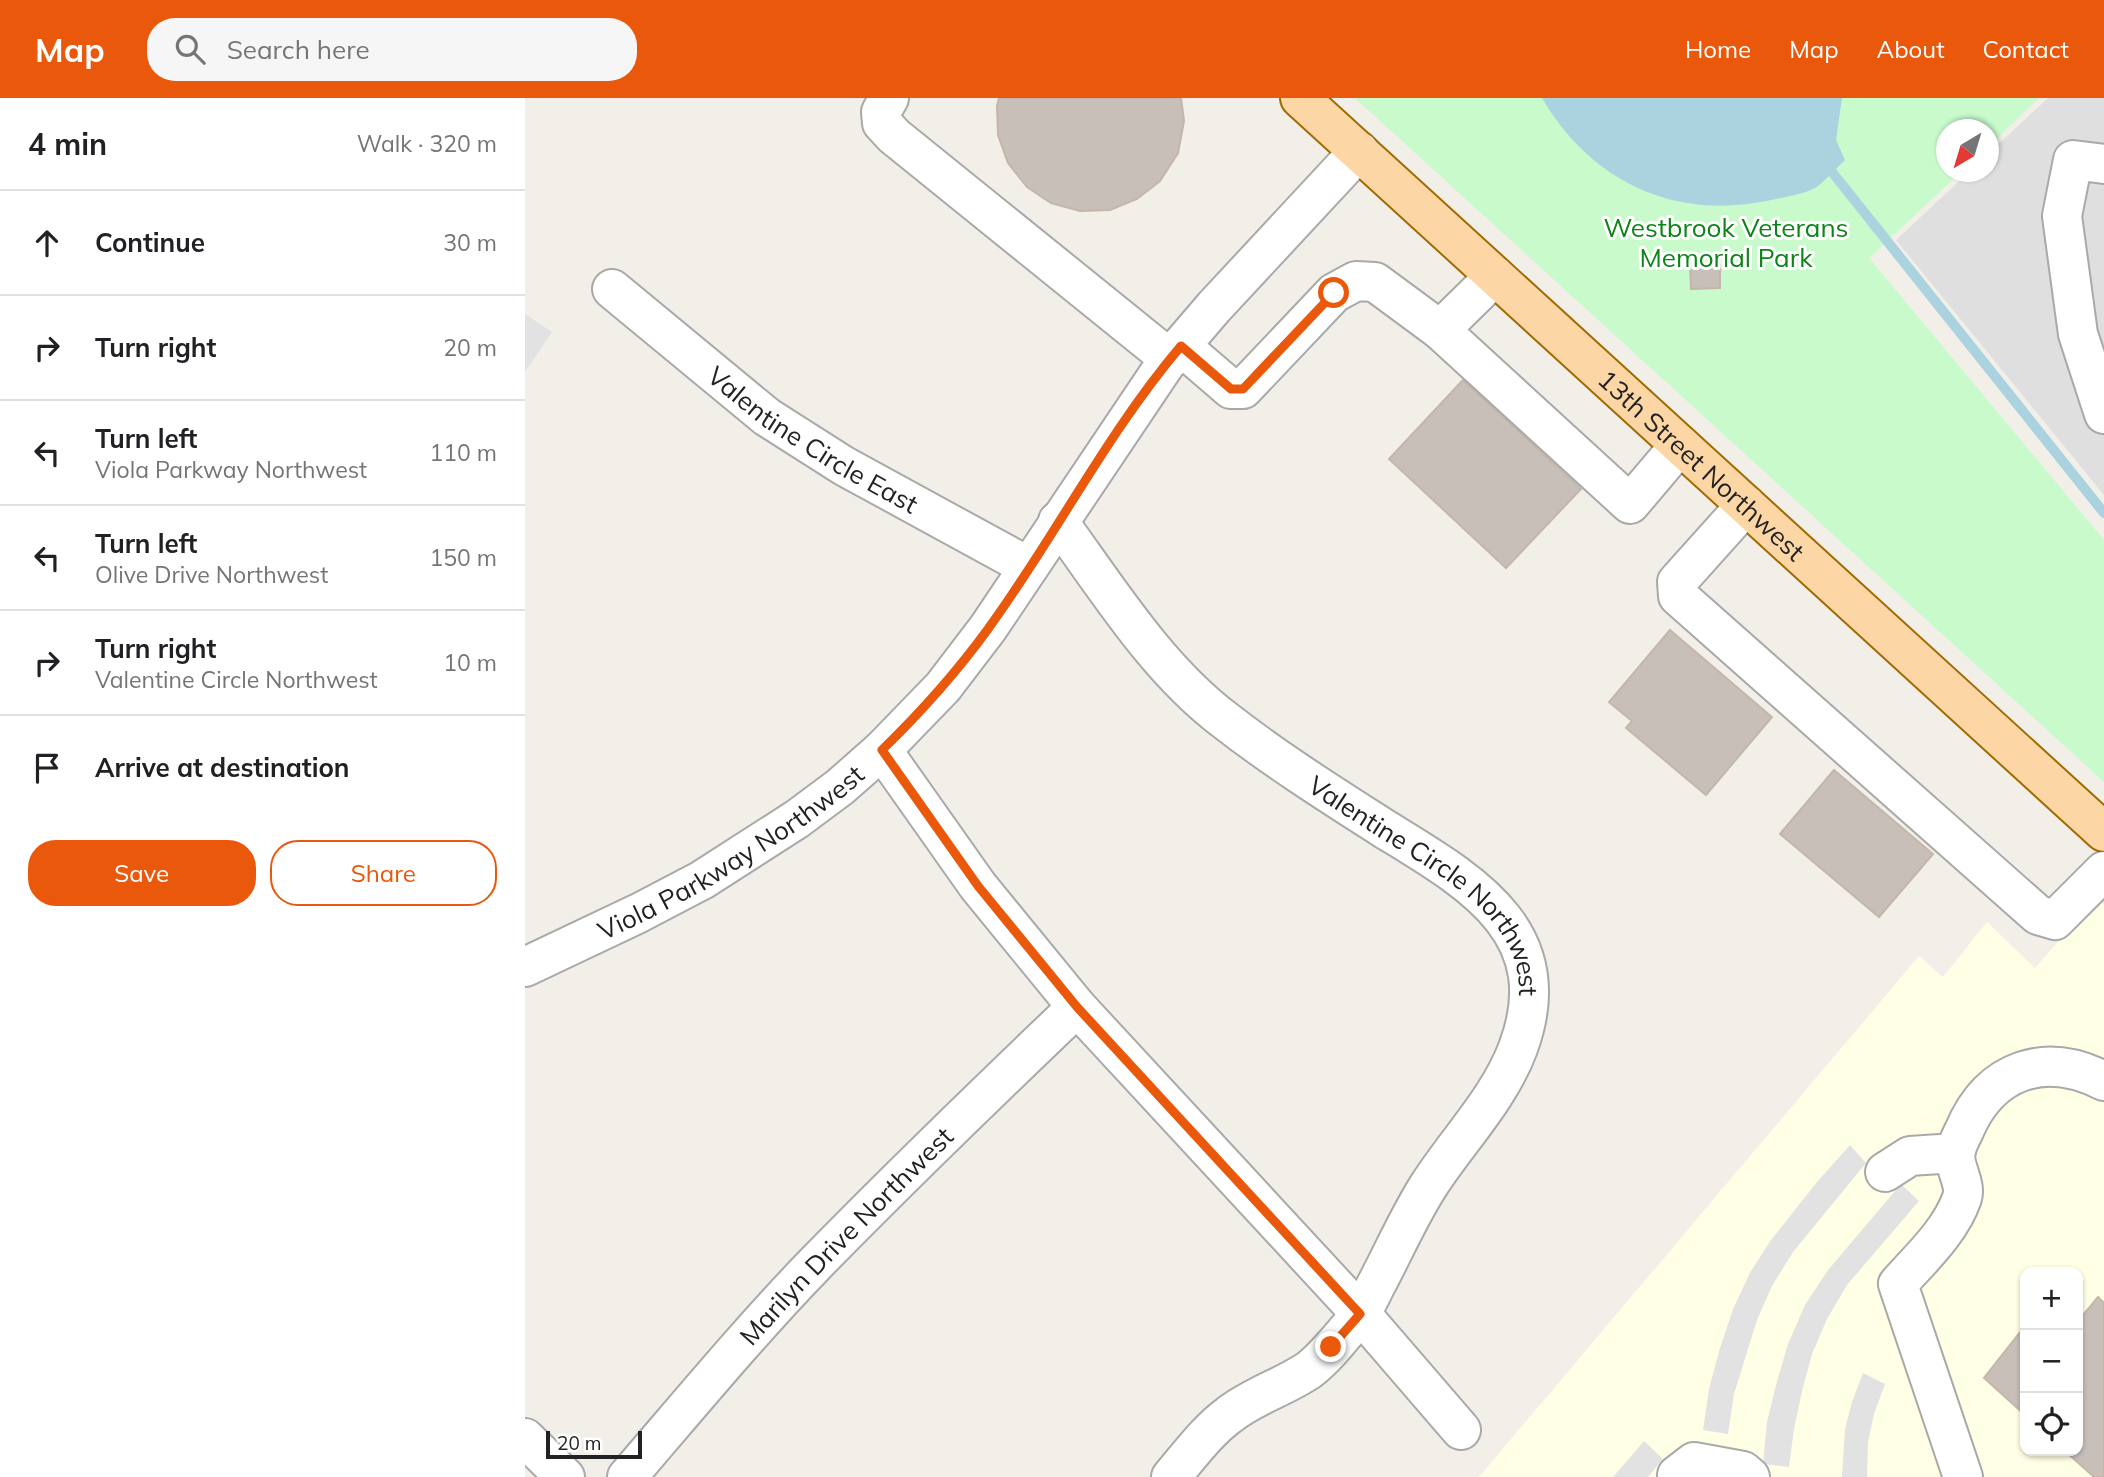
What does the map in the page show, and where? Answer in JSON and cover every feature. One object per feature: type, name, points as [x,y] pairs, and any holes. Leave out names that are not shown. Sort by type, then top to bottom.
[{"type":"main road","name":"13th Street Northwest","points":[[1300,98],[2104,832]]},
{"type":"street","points":[[889,98],[881,112],[883,123],[894,136],[1176,353],[1231,389],[1243,389],[1334,293],[1356,281],[1375,282],[1440,330],[1630,504],[1680,445]]},
{"type":"street","name":"Viola Parkway Northwest","points":[[525,967],[702,880],[797,819],[882,750],[943,687],[988,628],[1058,521],[1176,353],[1214,307],[1359,151]]},
{"type":"street","points":[[2104,164],[2073,160],[2062,216],[2078,334],[2104,414]]},
{"type":"street","points":[[1440,330],[1495,276]]},
{"type":"street","name":"Valentine Circle East","points":[[612,289],[767,417],[844,466],[1030,567]]},
{"type":"street","points":[[1746,506],[1677,582],[1678,596],[2038,915],[2055,920],[2104,871]]},
{"type":"street","name":"Valentine Circle Northwest","points":[[1058,521],[1156,653],[1185,684],[1224,720],[1291,767],[1469,883],[1507,923],[1519,944],[1526,967],[1528,994],[1519,1047],[1501,1082],[1428,1187],[1360,1314],[1320,1360],[1306,1371],[1243,1405],[1225,1418],[1171,1477]]},
{"type":"street","points":[[882,750],[978,886],[1077,1007],[1360,1314],[1461,1430]]},
{"type":"street","name":"Marilyn Drive Northwest","points":[[627,1477],[815,1264],[1077,1007]]},
{"type":"street","points":[[1963,1477],[1898,1284],[1946,1229],[1963,1195],[1955,1153],[1972,1111],[1996,1084],[2023,1069],[2055,1066],[2083,1070],[2104,1081]]},
{"type":"street","points":[[1885,1172],[1910,1156],[1955,1153]]},
{"type":"street","points":[[525,1437],[565,1477]]},
{"type":"street","points":[[1677,1475],[1693,1462],[1745,1475]]},
{"type":"shaded area","points":[[2048,98],[2104,98],[2104,495],[1896,240],[1958,182],[1999,182],[1999,144]]},
{"type":"shaded area","points":[[525,314],[552,332],[525,372]]},
{"type":"shaded area","points":[[2097,898],[2104,905],[2104,1477],[1479,1477],[1919,956],[1943,977],[1987,922],[2035,968]]},
{"type":"shaded area","points":[[1850,1145],[1866,1163],[1793,1252],[1772,1286],[1757,1320],[1734,1394],[1728,1434],[1703,1430],[1709,1389],[1720,1348],[1733,1309],[1751,1271],[1771,1240]]},
{"type":"shaded area","points":[[1901,1184],[1919,1201],[1847,1285],[1827,1319],[1812,1354],[1802,1391],[1789,1467],[1763,1464],[1767,1422],[1777,1381],[1788,1344],[1805,1305],[1828,1270]]},
{"type":"shaded area","points":[[1863,1373],[1885,1384],[1874,1414],[1868,1442],[1867,1477],[1842,1477],[1845,1429]]},
{"type":"shaded area","points":[[1644,1441],[1663,1459],[1648,1477],[1613,1477]]},
{"type":"green space","name":"Westbrook Veterans Memorial Park","points":[[1355,98],[2039,98],[1999,136],[1999,119],[1936,119],[1936,182],[1950,182],[1869,258],[2104,540],[2104,782]]},
{"type":"water","points":[[1542,98],[1842,98],[1836,140],[1845,160],[1818,186],[1786,197],[1731,205],[1698,204],[1666,198],[1609,172],[1584,151],[1562,127]]},
{"type":"building","points":[[999,98],[1181,98],[1184,121],[1178,153],[1160,181],[1137,199],[1110,210],[1080,211],[1051,203],[1027,187],[1008,163],[998,135]]},
{"type":"building","points":[[1690,265],[1720,265],[1720,288],[1691,289]]},
{"type":"building","points":[[1463,380],[1581,489],[1506,568],[1389,459]]},
{"type":"building","points":[[1670,630],[1772,717],[1706,795],[1626,728],[1632,721],[1609,702]]},
{"type":"building","points":[[1834,770],[1933,854],[1879,917],[1780,834]]},
{"type":"building","points":[[2098,1297],[2104,1303],[2104,1477],[2094,1477],[2071,1456],[2083,1456],[2083,1315]]},
{"type":"building","points":[[2020,1332],[2020,1410],[1984,1378]]},
{"type":"waterway","points":[[1832,172],[2104,513]]},
{"type":"route","points":[[1331,1347],[1360,1314],[1077,1007],[978,886],[882,750],[943,687],[988,628],[1149,387],[1181,346],[1231,389],[1243,389],[1334,293]]}]
